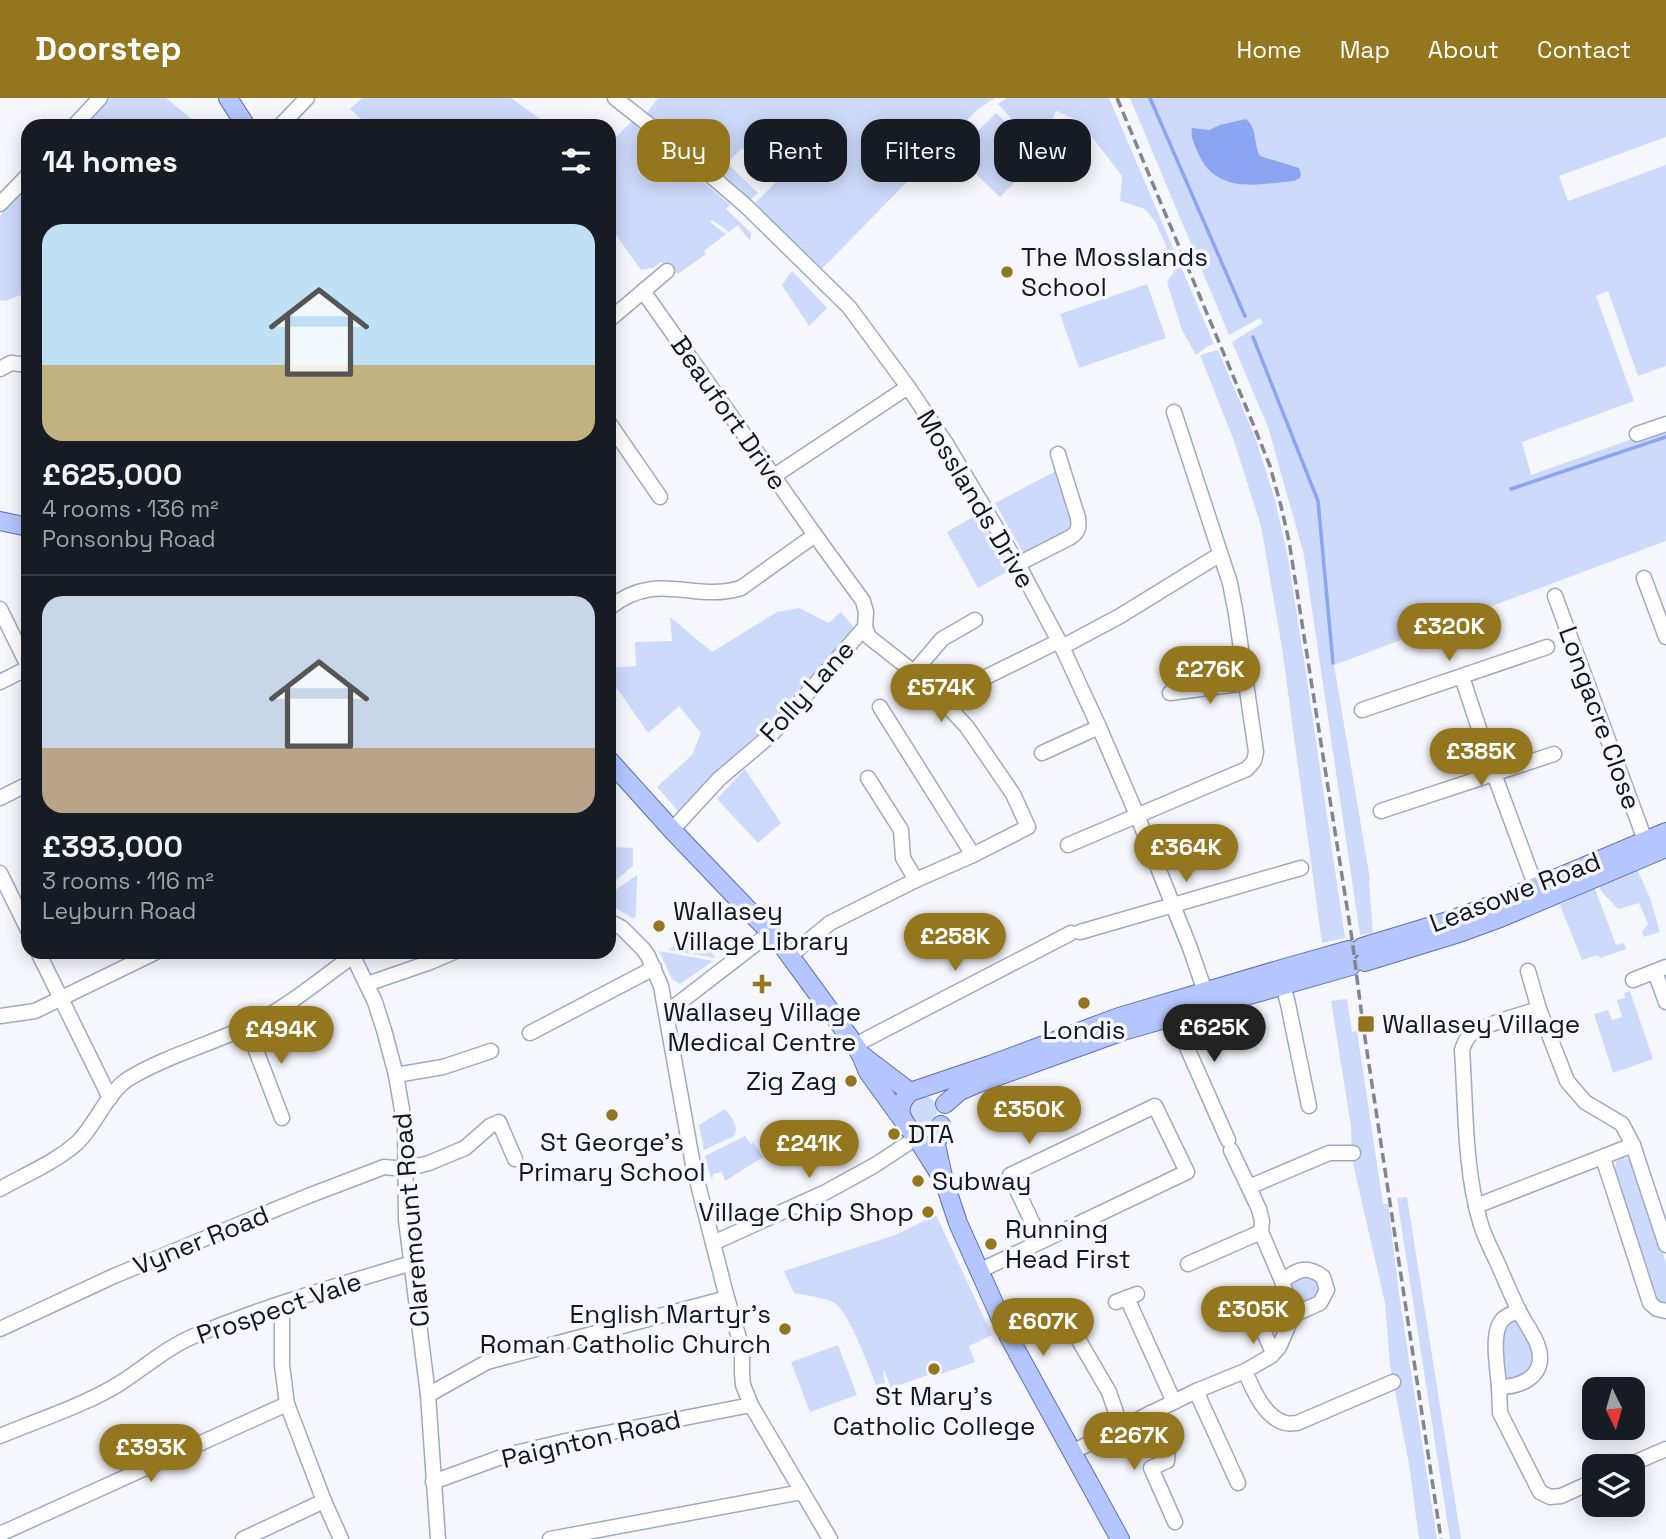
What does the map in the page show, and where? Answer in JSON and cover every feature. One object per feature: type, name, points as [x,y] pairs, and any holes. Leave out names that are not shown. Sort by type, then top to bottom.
[{"type":"main road","points":[[228,98],[242,119]]},
{"type":"main road","points":[[0,521],[21,526]]},
{"type":"main road","points":[[616,768],[791,956],[858,1050],[868,1072],[944,1181]]},
{"type":"main road","name":"Leasowe Road","points":[[1357,956],[1536,887],[1666,832]]},
{"type":"main road","name":"Leasowe Road","points":[[917,1090],[1107,1021],[1170,1010],[1357,956],[1456,933],[1500,918],[1666,848]]},
{"type":"main road","name":"Leasowe Road","points":[[945,1104],[960,1091],[981,1082],[1123,1031],[1170,1010]]},
{"type":"main road","points":[[858,1050],[917,1090],[937,1092],[945,1104],[944,1119],[936,1145],[958,1223],[1009,1337],[1120,1539]]},
{"type":"main road","points":[[902,1119],[901,1104],[917,1090]]},
{"type":"main road","points":[[917,1140],[941,1125]]},
{"type":"street","points":[[80,119],[100,98]]},
{"type":"street","points":[[287,119],[307,98]]},
{"type":"street","name":"Mosslands Drive","points":[[615,98],[746,206],[849,307],[947,445],[1018,564],[1061,644],[1137,815],[1208,999]]},
{"type":"street","points":[[0,204],[21,182]]},
{"type":"street","points":[[616,314],[667,271]]},
{"type":"street","name":"Beaufort Drive","points":[[643,291],[815,535]]},
{"type":"street","points":[[0,369],[11,363],[21,364]]},
{"type":"street","points":[[774,476],[908,387]]},
{"type":"street","points":[[1068,845],[1247,769],[1254,761],[1246,683],[1230,583],[1174,412]]},
{"type":"street","points":[[1637,434],[1666,424]]},
{"type":"street","points":[[616,433],[660,497]]},
{"type":"street","points":[[1018,564],[1071,537],[1079,528],[1058,454]]},
{"type":"street","points":[[616,603],[634,592],[649,589],[727,592],[740,588],[815,535]]},
{"type":"street","name":"Folly Lane","points":[[672,831],[719,779],[772,734],[864,626],[866,612],[863,601],[815,535]]},
{"type":"street","points":[[982,679],[1120,616],[1219,555]]},
{"type":"street","points":[[1644,579],[1666,637]]},
{"type":"street","name":"Longacre Close","points":[[1555,596],[1645,841]]},
{"type":"street","points":[[0,609],[21,652]]},
{"type":"street","points":[[914,672],[942,639],[975,621]]},
{"type":"street","points":[[791,956],[830,923],[1028,827],[1013,794],[967,727],[914,672],[869,637],[864,626]]},
{"type":"street","points":[[1362,710],[1547,647]]},
{"type":"street","points":[[0,681],[21,670]]},
{"type":"street","points":[[1462,677],[1536,887]]},
{"type":"street","points":[[1170,693],[1246,683]]},
{"type":"street","points":[[880,707],[973,855]]},
{"type":"street","points":[[1042,753],[1099,727]]},
{"type":"street","points":[[1381,811],[1553,754]]},
{"type":"street","points":[[868,778],[901,830],[903,858],[916,880]]},
{"type":"street","points":[[0,798],[21,788]]},
{"type":"street","points":[[858,1050],[1075,932],[1301,868]]},
{"type":"street","points":[[0,873],[21,901]]},
{"type":"street","points":[[616,925],[637,941],[648,956],[661,986],[693,1164],[742,1348],[743,1385],[751,1405],[830,1539]]},
{"type":"street","points":[[666,1013],[771,932]]},
{"type":"street","points":[[41,959],[110,1098]]},
{"type":"street","points":[[0,1016],[35,1011],[142,959]]},
{"type":"street","points":[[0,1189],[61,1155],[78,1141],[126,1081],[278,1011],[346,959]]},
{"type":"street","name":"Claremount Road","points":[[354,959],[378,1011],[396,1075],[405,1127],[406,1220],[429,1395],[438,1539]]},
{"type":"street","points":[[367,984],[437,959]]},
{"type":"street","points":[[530,1033],[654,968]]},
{"type":"street","points":[[1633,980],[1660,970],[1666,1002]]},
{"type":"street","points":[[1528,971],[1539,1009],[1567,1080],[1585,1102],[1622,1124],[1633,1145],[1661,1207],[1666,1245]]},
{"type":"street","points":[[1281,977],[1309,1106]]},
{"type":"street","points":[[1499,1387],[1533,1377],[1538,1371],[1540,1357],[1538,1347],[1482,1227],[1476,1206],[1469,1161],[1462,1050],[1471,1033],[1539,1009]]},
{"type":"street","points":[[1072,1452],[1196,1391],[1245,1371],[1279,1347],[1293,1315],[1261,1232],[1259,1209],[1170,1010]]},
{"type":"street","points":[[247,1027],[282,1118]]},
{"type":"street","points":[[396,1075],[443,1067],[491,1051]]},
{"type":"street","points":[[979,1271],[1187,1172],[1155,1106],[1010,1175],[1041,1241]]},
{"type":"street","name":"Vyner Road","points":[[0,1329],[114,1276],[309,1196],[384,1167],[407,1169],[429,1163],[465,1148],[489,1126],[499,1122],[515,1159]]},
{"type":"street","points":[[713,1243],[826,1192],[917,1140]]},
{"type":"street","points":[[1476,1206],[1633,1145]]},
{"type":"street","points":[[1249,1187],[1329,1153],[1353,1153]]},
{"type":"street","points":[[1603,1158],[1650,1303],[1657,1310],[1666,1311]]},
{"type":"street","points":[[1188,1264],[1261,1232]]},
{"type":"street","name":"Prospect Vale","points":[[0,1436],[92,1398],[191,1337],[252,1313],[412,1263]]},
{"type":"street","points":[[1282,1281],[1302,1269],[1313,1270],[1323,1277],[1327,1290],[1320,1303],[1293,1315]]},
{"type":"street","points":[[429,1395],[487,1362],[727,1298]]},
{"type":"street","points":[[1127,1298],[1174,1402]]},
{"type":"street","points":[[280,1305],[286,1404],[341,1539]]},
{"type":"street","points":[[1252,1305],[1273,1353]]},
{"type":"street","points":[[1519,1310],[1503,1319],[1497,1330],[1500,1413],[1539,1492],[1550,1497],[1561,1496],[1582,1486]]},
{"type":"street","points":[[1074,1332],[1109,1392],[1121,1427]]},
{"type":"street","points":[[1245,1371],[1266,1410],[1285,1423],[1297,1423],[1393,1382]]},
{"type":"street","points":[[1196,1391],[1238,1483]]},
{"type":"street","points":[[11,1533],[286,1404]]},
{"type":"street","name":"Paignton Road","points":[[433,1482],[507,1455],[625,1428],[751,1405]]},
{"type":"street","points":[[1150,1413],[1168,1449],[1167,1461],[1151,1468],[1175,1522]]},
{"type":"street","points":[[1645,1458],[1666,1449]]},
{"type":"street","points":[[550,1539],[802,1492]]},
{"type":"street","points":[[243,1539],[324,1502]]},
{"type":"shaded area","points":[[106,98],[166,98],[192,119],[87,119]]},
{"type":"shaded area","points":[[362,98],[511,98],[540,119],[361,119],[350,109]]},
{"type":"shaded area","points":[[658,98],[995,98],[968,119],[861,119],[861,182],[907,182],[822,269],[754,204],[776,182],[847,182],[847,119],[744,119],[744,150],[742,148],[730,160],[730,119],[654,119],[647,113]]},
{"type":"shaded area","points":[[1007,98],[1109,98],[1214,344],[1196,355],[1182,330],[1167,282],[1176,269],[1156,223],[1145,209],[1120,201],[1122,176],[1091,135],[1091,119],[1075,119],[1056,111],[1052,119],[1012,119],[998,104]]},
{"type":"shaded area","points":[[1130,98],[1666,98],[1666,137],[1559,176],[1568,201],[1666,165],[1666,366],[1638,376],[1608,291],[1596,296],[1634,401],[1522,442],[1531,475],[1666,427],[1666,541],[1334,665],[1370,879],[1373,933],[1360,935],[1304,555],[1268,427],[1232,342],[1263,323],[1260,318],[1229,335]]},
{"type":"shaded area","points":[[996,113],[1002,119],[994,119],[994,182],[1015,182],[1000,197],[980,178],[980,129]]},
{"type":"shaded area","points":[[632,121],[637,125],[637,182],[703,182],[730,205],[726,209],[751,233],[750,241],[738,225],[729,232],[712,220],[710,222],[726,234],[704,251],[706,254],[678,274],[661,262],[653,268],[641,270],[616,235],[616,137]]},
{"type":"shaded area","points":[[730,166],[758,193],[750,200],[729,182]]},
{"type":"shaded area","points":[[21,192],[21,296],[8,300],[0,300],[0,216]]},
{"type":"shaded area","points":[[792,271],[827,308],[809,326],[782,285]]},
{"type":"shaded area","points":[[1147,284],[1166,338],[1079,368],[1060,314]]},
{"type":"shaded area","points":[[1218,350],[1255,437],[1275,500],[1288,558],[1345,938],[1322,943],[1282,648],[1261,526],[1234,441],[1200,355]]},
{"type":"shaded area","points":[[1058,470],[1074,529],[1025,556],[995,503]]},
{"type":"shaded area","points":[[978,514],[1010,570],[978,588],[947,532]]},
{"type":"shaded area","points":[[799,608],[829,623],[841,612],[855,629],[759,737],[678,811],[657,787],[692,755],[701,733],[679,706],[648,733],[616,688],[616,667],[636,666],[635,642],[672,641],[670,617],[712,652],[777,612]]},
{"type":"shaded area","points":[[745,769],[781,823],[758,843],[717,799]]},
{"type":"shaded area","points":[[616,847],[633,848],[633,866],[616,880]]},
{"type":"shaded area","points":[[1637,869],[1650,898],[1660,932],[1644,937],[1642,932],[1648,924],[1639,903],[1618,909],[1598,884]]},
{"type":"shaded area","points":[[637,875],[634,919],[616,908],[616,890]]},
{"type":"shaded area","points":[[1594,886],[1616,945],[1624,943],[1626,949],[1600,958],[1598,955],[1582,960],[1560,905]]},
{"type":"shaded area","points":[[691,932],[716,958],[669,950],[679,942],[676,938]]},
{"type":"shaded area","points":[[659,951],[713,961],[680,984],[672,979]]},
{"type":"shaded area","points":[[1630,991],[1653,1059],[1613,1073],[1594,1014],[1608,1010],[1612,1020],[1622,1017],[1617,1000],[1625,998],[1624,993]]},
{"type":"shaded area","points":[[1347,999],[1352,1032],[1357,1031],[1383,1204],[1388,1204],[1400,1301],[1437,1539],[1419,1539],[1409,1464],[1390,1365],[1385,1303],[1352,1159],[1351,1126],[1331,1001]]},
{"type":"shaded area","points":[[923,1096],[933,1100],[937,1110],[933,1120],[923,1124],[913,1120],[909,1110],[913,1100]]},
{"type":"shaded area","points":[[725,1109],[735,1125],[734,1136],[704,1150],[699,1125]]},
{"type":"shaded area","points":[[745,1136],[751,1145],[753,1142],[763,1157],[725,1181],[722,1172],[713,1174],[711,1178],[705,1156]]},
{"type":"shaded area","points":[[1624,1158],[1635,1164],[1666,1263],[1666,1306],[1654,1300],[1613,1172],[1617,1161]]},
{"type":"shaded area","points":[[1407,1197],[1461,1539],[1450,1539],[1397,1198]]},
{"type":"shaded area","points":[[936,1215],[992,1335],[969,1346],[975,1362],[941,1374],[939,1371],[891,1388],[884,1370],[885,1383],[879,1393],[842,1310],[828,1300],[794,1293],[784,1271],[895,1235]]},
{"type":"shaded area","points":[[1303,1274],[1319,1279],[1321,1293],[1310,1303],[1298,1304],[1291,1296],[1290,1288]]},
{"type":"shaded area","points":[[1512,1320],[1521,1323],[1536,1358],[1533,1372],[1510,1379],[1503,1376],[1502,1330]]},
{"type":"shaded area","points":[[838,1345],[857,1395],[810,1412],[791,1362]]},
{"type":"water","points":[[1246,119],[1254,132],[1260,156],[1299,168],[1300,178],[1267,184],[1240,184],[1228,182],[1207,168],[1193,142],[1192,128],[1209,130]]},
{"type":"waterway","points":[[1150,98],[1245,316]]},
{"type":"waterway","points":[[1253,337],[1318,501],[1333,663]]},
{"type":"waterway","points":[[1511,489],[1666,437]]},
{"type":"railway","points":[[1117,98],[1270,466],[1289,541],[1352,939],[1441,1539]]},
{"type":"place","name":"The Mosslands School","points":[[1007,272]]},
{"type":"place","name":"Wallasey Village Library","points":[[659,926]]},
{"type":"place","name":"Wallasey Village Medical Centre","points":[[762,984]]},
{"type":"place","name":"Londis","points":[[1084,1003]]},
{"type":"place","name":"Wallasey Village","points":[[1366,1024]]},
{"type":"place","name":"Zig Zag","points":[[851,1081]]},
{"type":"place","name":"St George's Primary School","points":[[612,1115]]},
{"type":"place","name":"DTA","points":[[894,1134]]},
{"type":"place","name":"Subway","points":[[918,1181]]},
{"type":"place","name":"Village Chip Shop","points":[[928,1212]]},
{"type":"place","name":"Running Head First","points":[[991,1244]]},
{"type":"place","name":"English Martyr's Roman Catholic Church","points":[[785,1329]]},
{"type":"place","name":"St Mary's Catholic College","points":[[934,1369]]}]
